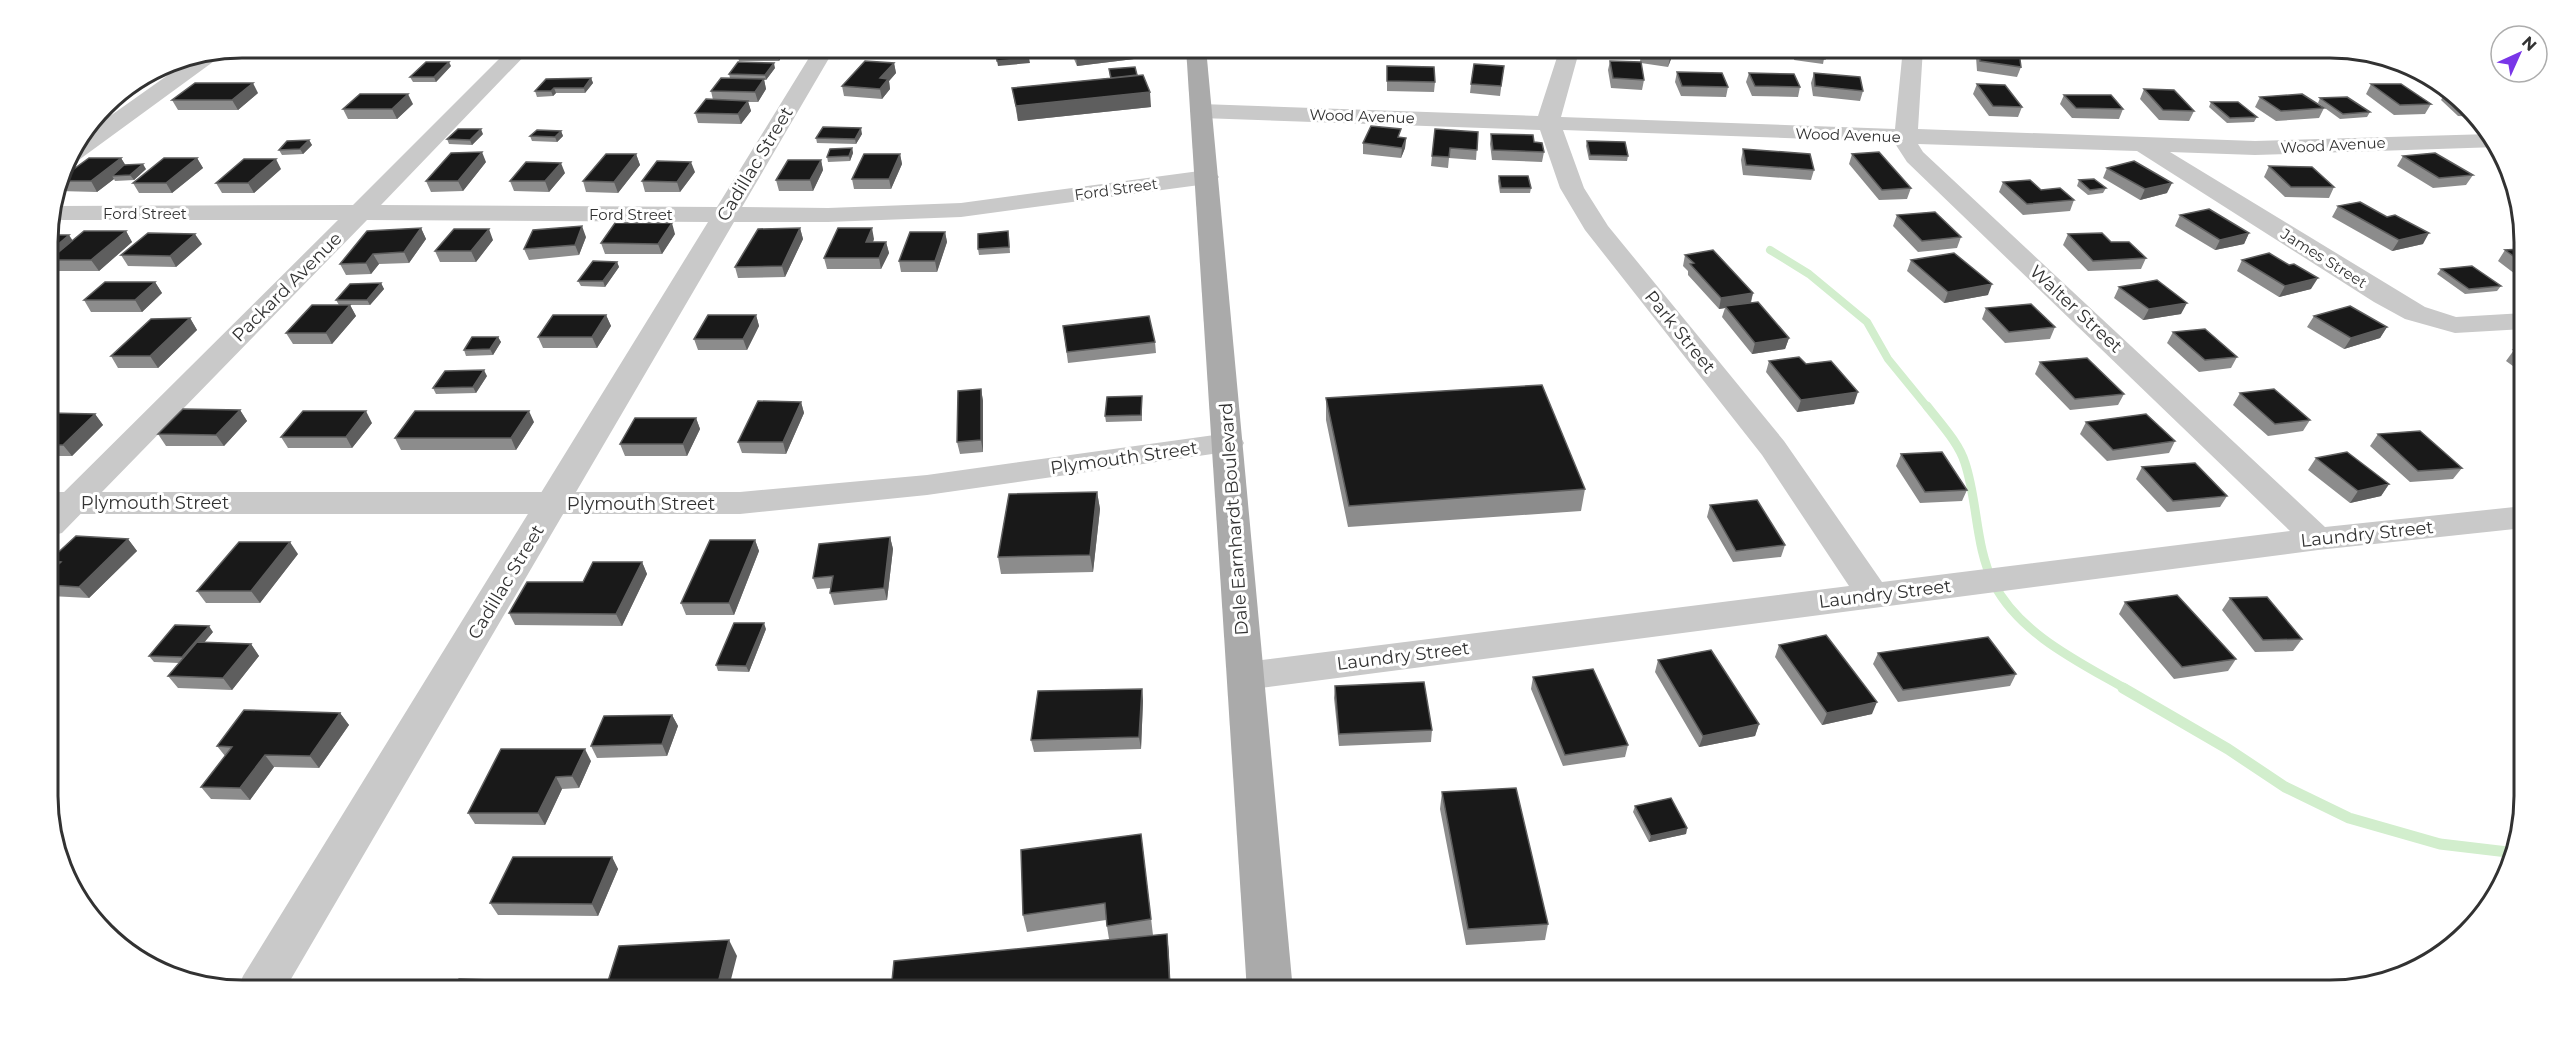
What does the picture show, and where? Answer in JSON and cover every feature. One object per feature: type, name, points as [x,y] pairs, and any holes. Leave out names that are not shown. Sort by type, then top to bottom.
[{"type":"main road","name":"Dale Earnhardt Boulevard","points":[[1197,58],[1229,443],[1269,981]]},
{"type":"street","name":"Packard Avenue","points":[[59,509],[362,212],[512,58]]},
{"type":"street","name":"Cadillac Street","points":[[265,981],[819,58]]},
{"type":"street","points":[[1549,123],[1550,111],[1567,58]]},
{"type":"street","points":[[1906,137],[1912,58]]},
{"type":"street","points":[[89,142],[197,65]]},
{"type":"street","name":"Wood Avenue","points":[[1202,111],[2255,148],[2484,141]]},
{"type":"street","name":"Park Street","points":[[1549,123],[1572,188],[1598,230],[1773,448],[1873,596]]},
{"type":"street","name":"Walter Street","points":[[1906,137],[1906,144],[1915,157],[2318,538]]},
{"type":"street","name":"James Street","points":[[2140,144],[2415,313],[2455,325],[2514,322]]},
{"type":"street","name":"Ford Street","points":[[61,213],[828,215],[932,212],[994,206],[1207,177]]},
{"type":"street","name":"Plymouth Street","points":[[59,510],[740,503],[927,485],[1229,443]]},
{"type":"street","name":"Laundry Street","points":[[1246,676],[2318,538],[2514,519]]},
{"type":"building","points":[[997,58],[1029,58],[997,61]]},
{"type":"building","points":[[1980,58],[2020,58],[2021,67],[1980,61]]},
{"type":"building","points":[[865,61],[894,63],[880,78],[888,79],[880,89],[842,86]]},
{"type":"building","points":[[1610,61],[1641,62],[1644,80],[1613,78]]},
{"type":"building","points":[[426,62],[449,62],[434,77],[410,77]]},
{"type":"building","points":[[738,62],[774,63],[765,75],[729,74]]},
{"type":"building","points":[[1474,64],[1504,66],[1501,86],[1471,84]]},
{"type":"building","points":[[1387,66],[1434,67],[1435,82],[1387,81]]},
{"type":"building","points":[[1135,67],[1137,75],[1111,78],[1109,69]]},
{"type":"building","points":[[1677,72],[1722,73],[1728,87],[1682,86]]},
{"type":"building","points":[[1749,73],[1794,74],[1800,87],[1755,86]]},
{"type":"building","points":[[1814,73],[1860,77],[1863,91],[1815,86]]},
{"type":"building","points":[[1143,75],[1150,92],[1016,106],[1012,88]]},
{"type":"building","points":[[591,78],[584,88],[554,88],[551,91],[535,91],[546,79]]},
{"type":"building","points":[[721,78],[764,79],[755,92],[711,91]]},
{"type":"building","points":[[195,83],[253,83],[232,100],[172,100]]},
{"type":"building","points":[[1977,84],[2005,85],[2022,107],[1993,106]]},
{"type":"building","points":[[2371,84],[2401,84],[2431,104],[2400,105]]},
{"type":"building","points":[[2144,89],[2174,90],[2194,111],[2163,110]]},
{"type":"building","points":[[360,94],[408,94],[392,109],[343,109]]},
{"type":"building","points":[[2302,94],[2324,108],[2281,111],[2260,97]]},
{"type":"building","points":[[2064,95],[2111,95],[2123,109],[2076,108]]},
{"type":"building","points":[[2347,97],[2370,112],[2343,114],[2320,98]]},
{"type":"building","points":[[706,99],[748,101],[738,114],[695,113]]},
{"type":"building","points":[[2211,102],[2238,102],[2257,117],[2230,118]]},
{"type":"building","points":[[1371,126],[1401,129],[1398,137],[1406,138],[1402,148],[1363,143]]},
{"type":"building","points":[[823,127],[861,128],[855,139],[816,138]]},
{"type":"building","points":[[458,129],[481,129],[470,140],[447,139]]},
{"type":"building","points":[[1435,129],[1478,132],[1477,150],[1450,148],[1449,157],[1432,156]]},
{"type":"building","points":[[537,130],[561,131],[555,137],[530,136]]},
{"type":"building","points":[[1491,134],[1533,135],[1534,142],[1542,143],[1544,152],[1493,150]]},
{"type":"building","points":[[309,140],[300,149],[279,150],[287,141]]},
{"type":"building","points":[[1587,141],[1625,142],[1628,156],[1590,155]]},
{"type":"building","points":[[852,148],[849,156],[827,157],[830,149]]},
{"type":"building","points":[[1743,149],[1810,154],[1814,170],[1746,165]]},
{"type":"building","points":[[482,152],[458,181],[426,181],[451,153]]},
{"type":"building","points":[[1879,152],[1911,188],[1882,190],[1852,154]]},
{"type":"building","points":[[2435,153],[2473,175],[2439,178],[2403,156]]},
{"type":"building","points":[[606,154],[636,154],[614,182],[583,181]]},
{"type":"building","points":[[864,154],[900,154],[889,179],[852,179]]},
{"type":"building","points":[[89,158],[121,158],[91,181],[69,181],[75,168]]},
{"type":"building","points":[[164,158],[197,158],[166,183],[133,183]]},
{"type":"building","points":[[244,159],[276,159],[248,183],[216,183]]},
{"type":"building","points":[[788,160],[821,160],[810,180],[776,180]]},
{"type":"building","points":[[657,161],[691,162],[677,182],[642,181]]},
{"type":"building","points":[[2134,161],[2172,183],[2145,189],[2107,168]]},
{"type":"building","points":[[526,162],[561,163],[545,181],[510,181]]},
{"type":"building","points":[[143,164],[130,175],[112,176],[124,165]]},
{"type":"building","points":[[2269,166],[2312,167],[2334,187],[2291,187]]},
{"type":"building","points":[[1499,176],[1528,176],[1531,188],[1501,188]]},
{"type":"building","points":[[2094,179],[2106,188],[2090,190],[2079,180]]},
{"type":"building","points":[[2030,180],[2041,190],[2060,188],[2074,200],[2027,204],[2003,182]]},
{"type":"building","points":[[2360,202],[2387,217],[2395,215],[2429,233],[2399,240],[2338,206]]},
{"type":"building","points":[[2209,209],[2249,233],[2220,240],[2180,215]]},
{"type":"building","points":[[1935,212],[1961,237],[1922,241],[1897,215]]},
{"type":"building","points":[[615,223],[672,223],[658,244],[601,243]]},
{"type":"building","points":[[582,226],[575,245],[524,249],[533,230]]},
{"type":"building","points":[[421,228],[404,252],[373,254],[366,263],[340,264],[367,231]]},
{"type":"building","points":[[800,228],[782,266],[735,267],[758,229]]},
{"type":"building","points":[[838,228],[872,228],[866,242],[886,242],[879,258],[824,258]]},
{"type":"building","points":[[454,229],[489,229],[471,251],[435,251]]},
{"type":"building","points":[[84,231],[126,231],[91,260],[59,260],[59,252]]},
{"type":"building","points":[[1008,231],[1009,247],[978,249],[978,234]]},
{"type":"building","points":[[910,232],[945,232],[935,261],[899,261]]},
{"type":"building","points":[[148,233],[195,234],[170,256],[121,255]]},
{"type":"building","points":[[2102,233],[2111,242],[2129,242],[2146,258],[2093,261],[2068,234]]},
{"type":"building","points":[[59,235],[69,235],[59,244]]},
{"type":"building","points":[[1713,250],[1753,293],[1721,298],[1690,264],[1694,263],[1685,255]]},
{"type":"building","points":[[2505,250],[2514,250],[2514,256]]},
{"type":"building","points":[[1954,253],[1992,284],[1948,292],[1911,260]]},
{"type":"building","points":[[2269,253],[2318,278],[2285,286],[2242,260]]},
{"type":"building","points":[[593,261],[617,262],[603,281],[578,281]]},
{"type":"building","points":[[2472,266],[2501,286],[2469,289],[2441,269]]},
{"type":"building","points":[[2157,280],[2187,303],[2149,309],[2119,287]]},
{"type":"building","points":[[105,282],[155,282],[135,300],[84,300]]},
{"type":"building","points":[[381,283],[367,300],[336,300],[350,284]]},
{"type":"building","points":[[1758,302],[1789,338],[1755,343],[1725,306]]},
{"type":"building","points":[[2031,304],[2055,327],[2009,332],[1986,308]]},
{"type":"building","points":[[312,305],[350,305],[326,333],[286,333]]},
{"type":"building","points":[[2350,306],[2387,327],[2351,338],[2314,316]]},
{"type":"building","points":[[553,315],[606,315],[592,337],[538,337]]},
{"type":"building","points":[[708,315],[756,315],[743,339],[694,339]]},
{"type":"building","points":[[1149,316],[1155,342],[1067,352],[1063,326]]},
{"type":"building","points":[[190,318],[150,356],[111,356],[151,319]]},
{"type":"building","points":[[2205,329],[2237,357],[2205,360],[2173,332]]},
{"type":"building","points":[[472,337],[498,337],[490,349],[464,350]]},
{"type":"building","points":[[1799,357],[1806,364],[1831,361],[1858,392],[1801,400],[1769,361]]},
{"type":"building","points":[[2087,358],[2124,394],[2075,399],[2040,362]]},
{"type":"building","points":[[484,370],[473,387],[433,388],[445,371]]},
{"type":"building","points":[[1542,385],[1585,489],[1349,506],[1326,398]]},
{"type":"building","points":[[981,389],[981,440],[957,442],[958,391]]},
{"type":"building","points":[[2274,389],[2310,420],[2275,424],[2240,393]]},
{"type":"building","points":[[1142,396],[1141,415],[1105,416],[1107,397]]},
{"type":"building","points":[[758,401],[801,402],[783,442],[738,442]]},
{"type":"building","points":[[183,409],[240,410],[216,435],[158,434]]},
{"type":"building","points":[[303,411],[366,411],[346,437],[281,437]]},
{"type":"building","points":[[415,411],[529,411],[511,438],[395,438]]},
{"type":"building","points":[[59,413],[95,414],[63,445],[59,445]]},
{"type":"building","points":[[2146,414],[2175,441],[2113,450],[2086,422]]},
{"type":"building","points":[[635,418],[696,418],[683,444],[620,444]]},
{"type":"building","points":[[2420,431],[2462,468],[2418,471],[2378,434]]},
{"type":"building","points":[[1942,452],[1967,490],[1925,492],[1901,454]]},
{"type":"building","points":[[2347,452],[2389,484],[2358,491],[2316,458]]},
{"type":"building","points":[[2195,463],[2227,496],[2173,501],[2142,467]]},
{"type":"building","points":[[1097,492],[1090,555],[998,557],[1009,494]]},
{"type":"building","points":[[1757,500],[1785,545],[1736,551],[1710,505]]},
{"type":"building","points":[[76,536],[128,539],[79,587],[58,586],[58,564],[61,562],[58,562],[58,552]]},
{"type":"building","points":[[890,537],[884,588],[830,593],[833,576],[813,578],[819,544]]},
{"type":"building","points":[[710,540],[755,540],[729,603],[681,603]]},
{"type":"building","points":[[239,542],[290,542],[251,591],[197,591]]},
{"type":"building","points":[[593,562],[642,562],[616,614],[509,613],[527,582],[583,582]]},
{"type":"building","points":[[2177,595],[2236,659],[2182,667],[2125,602]]},
{"type":"building","points":[[2267,597],[2302,639],[2263,640],[2230,598]]},
{"type":"building","points":[[734,623],[764,623],[746,666],[716,665]]},
{"type":"building","points":[[175,625],[209,626],[182,657],[149,656]]},
{"type":"building","points":[[1826,635],[1877,702],[1827,713],[1779,645]]},
{"type":"building","points":[[1988,637],[2016,674],[1903,690],[1878,653]]},
{"type":"building","points":[[197,642],[251,644],[223,678],[168,676]]},
{"type":"building","points":[[1711,650],[1759,724],[1703,736],[1658,660]]},
{"type":"building","points":[[1593,669],[1628,745],[1565,755],[1533,677]]},
{"type":"building","points":[[1424,682],[1432,730],[1339,734],[1335,686]]},
{"type":"building","points":[[1142,689],[1139,737],[1031,740],[1038,691]]},
{"type":"building","points":[[244,710],[340,713],[310,756],[265,755],[240,788],[201,787],[232,747],[217,746]]},
{"type":"building","points":[[672,715],[662,744],[591,746],[604,716]]},
{"type":"building","points":[[501,749],[585,749],[572,776],[556,777],[538,813],[468,813]]},
{"type":"building","points":[[1516,788],[1548,924],[1468,929],[1442,792]]},
{"type":"building","points":[[1671,798],[1687,828],[1651,836],[1635,806]]},
{"type":"building","points":[[1141,834],[1151,919],[1107,926],[1105,903],[1023,915],[1021,850]]},
{"type":"building","points":[[513,857],[612,857],[592,904],[490,903]]},
{"type":"building","points":[[1167,934],[1169,981],[892,981],[894,961]]},
{"type":"building","points":[[729,940],[719,981],[608,981],[619,946]]},
{"type":"building","points":[[459,979],[526,981],[458,981]]},
{"type":"waterway","points":[[1770,250],[1809,274],[1867,322],[1888,359],[1928,408]]},
{"type":"waterway","points":[[1927,406],[1949,433],[1962,456],[1969,478],[1983,555],[1994,584],[2005,602],[2019,618],[2052,645],[2126,689]]},
{"type":"waterway","points":[[2123,688],[2228,749],[2285,787],[2349,818],[2440,844],[2506,852]]}]
